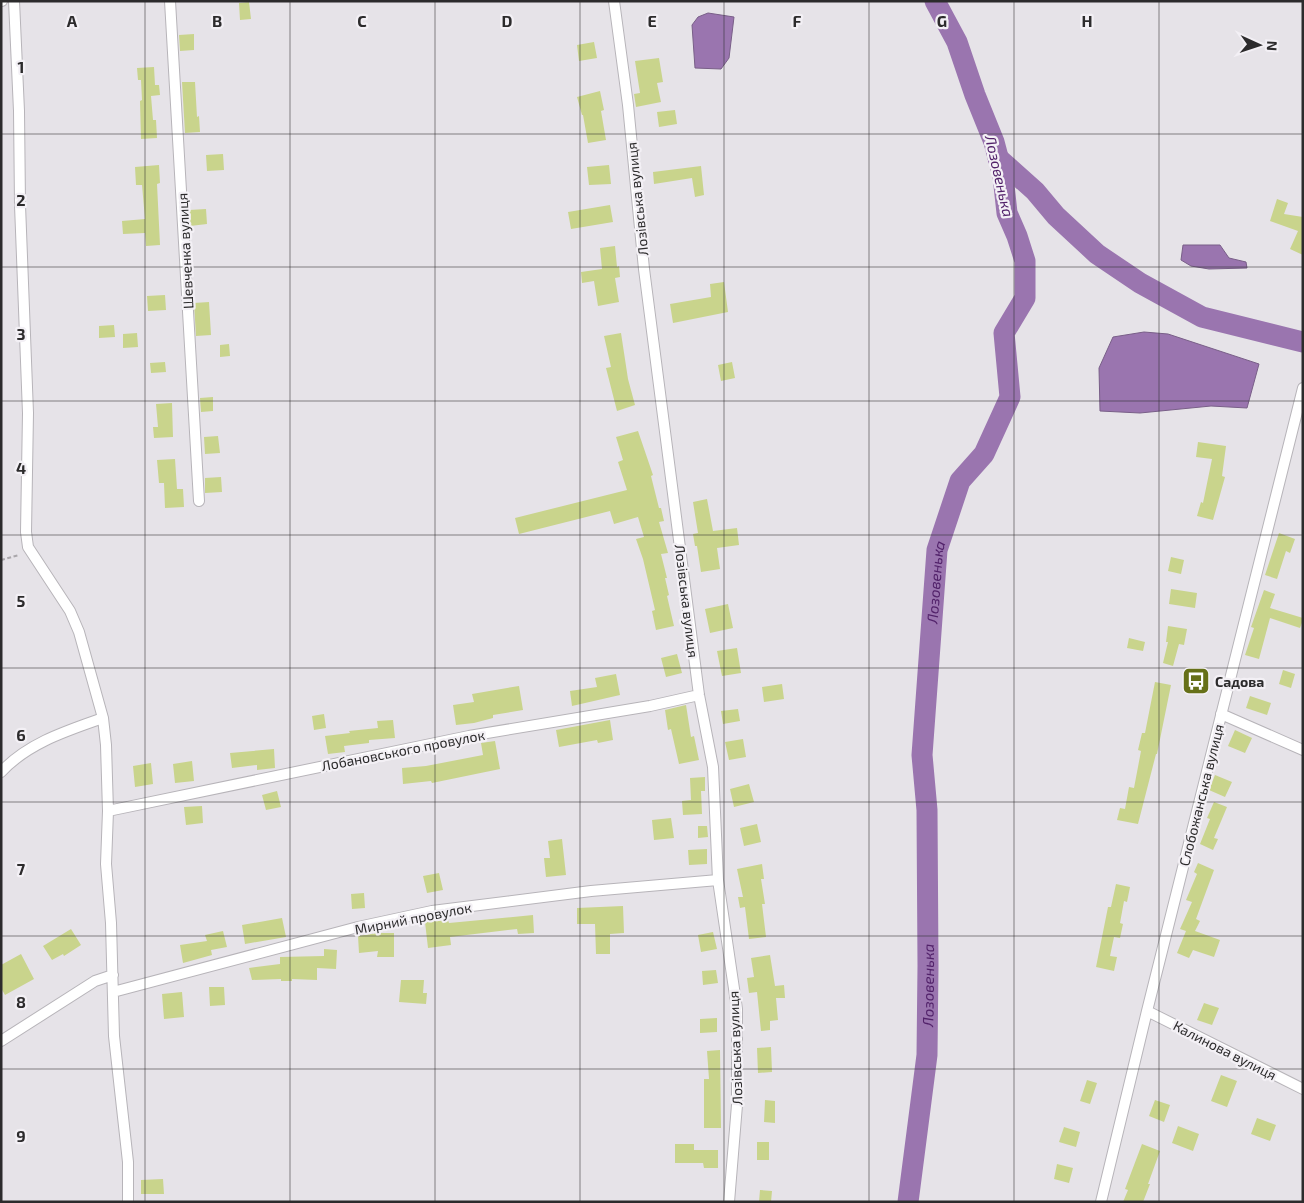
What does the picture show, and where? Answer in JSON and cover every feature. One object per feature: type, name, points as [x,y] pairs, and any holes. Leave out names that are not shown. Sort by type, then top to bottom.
[{"type":"street","points":[[14,1],[28,413],[26,532],[28,547],[70,611],[103,718],[108,811],[106,864],[111,923],[114,1036],[128,1162],[128,1202]]},
{"type":"street","name":"Шевченка вулиця","points":[[170,1],[200,501]]},
{"type":"street","name":"Лозівська вулиця","points":[[614,1],[628,105],[644,269],[699,695],[713,767],[718,880],[737,1010],[737,1105],[729,1202]]},
{"type":"street","name":"Слобожанська вулиця","points":[[1101,1202],[1221,714],[1299,417],[1303,388]]},
{"type":"street","name":"Лобановського провулок","points":[[108,811],[469,736],[650,706],[699,695]]},
{"type":"street","points":[[1221,714],[1303,750]]},
{"type":"street","points":[[1,772],[25,752],[59,733],[103,718]]},
{"type":"street","name":"Мирний провулок","points":[[114,992],[358,927],[432,911],[591,891],[718,880]]},
{"type":"street","points":[[1,1041],[95,981],[113,975]]},
{"type":"street","name":"Калинова вулиця","points":[[1147,1011],[1303,1088]]},
{"type":"path","points":[[1,560],[31,552]]},
{"type":"shaded area","points":[[708,13],[734,17],[729,58],[721,69],[695,68],[692,25],[698,17]]},
{"type":"shaded area","points":[[1183,245],[1220,245],[1229,258],[1246,262],[1247,268],[1209,269],[1191,266],[1181,260]]},
{"type":"shaded area","points":[[1144,332],[1168,334],[1259,364],[1247,408],[1211,406],[1140,413],[1100,411],[1099,368],[1113,337]]},
{"type":"building","points":[[249,2],[251,19],[240,20],[239,3]]},
{"type":"building","points":[[194,34],[194,50],[180,51],[179,35]]},
{"type":"building","points":[[594,42],[597,58],[579,61],[577,45]]},
{"type":"building","points":[[659,58],[663,82],[657,83],[661,102],[636,107],[634,94],[640,93],[635,61]]},
{"type":"building","points":[[154,67],[155,85],[159,85],[160,95],[151,96],[153,120],[156,120],[157,138],[141,139],[141,80],[138,80],[137,68]]},
{"type":"building","points":[[182,82],[195,82],[200,132],[185,133]]},
{"type":"building","points":[[600,91],[604,110],[601,111],[606,140],[588,143],[583,115],[577,97]]},
{"type":"building","points":[[675,110],[677,124],[659,127],[657,112]]},
{"type":"building","points":[[223,154],[224,170],[207,171],[206,155]]},
{"type":"building","points":[[159,165],[160,183],[157,184],[160,245],[146,246],[145,233],[123,234],[122,221],[145,219],[142,185],[136,185],[135,167]]},
{"type":"building","points":[[609,165],[611,184],[589,185],[587,167]]},
{"type":"building","points":[[701,166],[704,195],[695,197],[692,178],[654,184],[653,172]]},
{"type":"building","points":[[1277,199],[1288,203],[1284,214],[1303,217],[1303,255],[1290,249],[1298,231],[1270,221]]},
{"type":"building","points":[[610,205],[613,222],[571,229],[568,212]]},
{"type":"building","points":[[206,209],[207,224],[190,226],[189,210]]},
{"type":"building","points":[[615,246],[620,277],[615,278],[619,302],[598,306],[594,281],[582,283],[581,272],[602,269],[600,248]]},
{"type":"building","points":[[724,282],[728,312],[673,323],[670,304],[711,297],[710,284]]},
{"type":"building","points":[[165,295],[166,310],[148,311],[147,296]]},
{"type":"building","points":[[209,302],[211,335],[196,336],[194,303]]},
{"type":"building","points":[[114,325],[115,337],[99,338],[99,326]]},
{"type":"building","points":[[137,333],[138,347],[123,348],[123,334]]},
{"type":"building","points":[[621,333],[628,379],[635,405],[617,411],[606,368],[611,367],[604,336]]},
{"type":"building","points":[[229,344],[230,356],[220,357],[220,345]]},
{"type":"building","points":[[165,362],[166,372],[151,373],[150,363]]},
{"type":"building","points":[[732,362],[735,378],[721,381],[718,365]]},
{"type":"building","points":[[213,397],[213,411],[201,412],[200,398]]},
{"type":"building","points":[[172,403],[173,437],[154,438],[153,427],[158,427],[156,404]]},
{"type":"building","points":[[638,431],[653,475],[651,476],[664,521],[659,522],[668,553],[661,554],[667,578],[665,578],[669,595],[667,596],[674,626],[656,630],[652,611],[655,610],[643,559],[636,539],[644,537],[638,517],[614,524],[610,511],[519,534],[515,518],[627,490],[618,462],[623,460],[616,437]]},
{"type":"building","points":[[218,436],[220,453],[205,454],[204,437]]},
{"type":"building","points":[[1198,442],[1226,446],[1222,476],[1225,477],[1213,520],[1197,516],[1201,502],[1203,503],[1212,459],[1196,457]]},
{"type":"building","points":[[175,459],[177,489],[183,489],[184,507],[165,508],[164,483],[159,483],[157,460]]},
{"type":"building","points":[[221,477],[222,492],[205,493],[205,478]]},
{"type":"building","points":[[707,499],[713,531],[737,528],[739,545],[717,548],[720,569],[701,572],[693,534],[698,533],[693,502]]},
{"type":"building","points":[[1279,533],[1295,539],[1290,553],[1286,551],[1277,579],[1265,575]]},
{"type":"building","points":[[1171,557],[1184,560],[1181,574],[1168,571]]},
{"type":"building","points":[[1171,589],[1197,593],[1195,608],[1169,604]]},
{"type":"building","points":[[1264,590],[1275,594],[1270,608],[1303,618],[1303,620],[1300,628],[1270,618],[1259,659],[1245,655],[1254,628],[1251,627]]},
{"type":"building","points":[[728,604],[733,628],[710,633],[705,609]]},
{"type":"building","points":[[1168,626],[1187,629],[1184,645],[1179,644],[1173,666],[1163,663],[1168,642],[1166,642]]},
{"type":"building","points":[[1129,638],[1145,642],[1143,651],[1127,648]]},
{"type":"building","points":[[737,648],[741,673],[722,676],[717,651]]},
{"type":"building","points":[[677,654],[682,673],[666,677],[661,658]]},
{"type":"building","points":[[1283,670],[1295,674],[1291,688],[1279,684]]},
{"type":"building","points":[[616,674],[620,695],[572,706],[570,691],[597,687],[595,678]]},
{"type":"building","points":[[1155,682],[1171,685],[1157,754],[1138,824],[1117,820],[1120,808],[1125,809],[1129,787],[1134,788],[1141,751],[1138,750],[1142,733],[1145,733]]},
{"type":"building","points":[[782,684],[784,699],[764,702],[762,687]]},
{"type":"building","points":[[519,686],[523,710],[493,715],[493,718],[474,723],[456,725],[453,705],[474,702],[472,694]]},
{"type":"building","points":[[1250,696],[1271,703],[1267,715],[1246,708]]},
{"type":"building","points":[[686,705],[691,737],[694,736],[699,760],[679,764],[671,729],[668,730],[665,710]]},
{"type":"building","points":[[738,709],[740,721],[723,724],[721,711]]},
{"type":"building","points":[[324,714],[326,728],[314,730],[312,716]]},
{"type":"building","points":[[393,720],[395,738],[369,740],[369,743],[344,746],[345,752],[328,754],[325,736],[378,728],[377,721]]},
{"type":"building","points":[[610,720],[613,740],[598,743],[597,740],[559,747],[556,730]]},
{"type":"building","points":[[1235,730],[1252,738],[1245,753],[1228,746]]},
{"type":"building","points":[[743,739],[746,757],[729,760],[725,742]]},
{"type":"building","points":[[495,741],[500,769],[432,783],[431,781],[403,784],[402,768],[426,766],[483,755],[481,743]]},
{"type":"building","points":[[274,749],[275,768],[257,770],[257,765],[232,768],[230,753]]},
{"type":"building","points":[[192,761],[194,781],[175,783],[173,764]]},
{"type":"building","points":[[151,763],[153,784],[135,787],[133,766]]},
{"type":"building","points":[[1215,775],[1232,782],[1225,797],[1209,790]]},
{"type":"building","points":[[705,777],[705,791],[701,791],[702,814],[683,815],[682,801],[691,800],[690,778]]},
{"type":"building","points":[[749,784],[754,802],[734,807],[730,789]]},
{"type":"building","points":[[277,791],[281,807],[266,810],[262,795]]},
{"type":"building","points":[[1214,802],[1227,807],[1214,838],[1218,839],[1213,850],[1200,844],[1210,819],[1207,818]]},
{"type":"building","points":[[202,806],[203,823],[186,825],[184,807]]},
{"type":"building","points":[[671,818],[674,838],[654,840],[652,820]]},
{"type":"building","points":[[757,824],[761,842],[744,846],[740,828]]},
{"type":"building","points":[[698,826],[707,826],[708,837],[698,838]]},
{"type":"building","points":[[562,839],[566,875],[546,877],[544,858],[550,858],[548,841]]},
{"type":"building","points":[[707,849],[707,864],[689,865],[688,850]]},
{"type":"building","points":[[1198,863],[1214,870],[1196,919],[1200,921],[1195,931],[1220,940],[1214,957],[1193,950],[1189,958],[1177,953],[1186,931],[1180,929],[1192,902],[1186,900],[1197,874],[1194,872]]},
{"type":"building","points":[[762,864],[764,879],[761,879],[765,904],[762,904],[766,937],[749,939],[745,907],[740,908],[738,897],[743,897],[737,869]]},
{"type":"building","points":[[439,873],[443,890],[427,893],[423,876]]},
{"type":"building","points":[[1116,884],[1130,887],[1127,902],[1124,901],[1120,923],[1123,924],[1120,938],[1114,937],[1110,956],[1117,957],[1114,971],[1096,967],[1108,907],[1111,907]]},
{"type":"building","points":[[364,893],[365,908],[352,909],[351,894]]},
{"type":"building","points":[[623,906],[624,933],[610,934],[610,954],[596,954],[595,924],[577,924],[577,908]]},
{"type":"building","points":[[533,915],[534,933],[518,934],[517,929],[450,937],[451,945],[428,948],[425,922],[448,920],[449,923]]},
{"type":"building","points":[[282,918],[286,937],[245,944],[242,925]]},
{"type":"building","points":[[71,929],[81,945],[64,956],[63,954],[52,960],[43,946]]},
{"type":"building","points":[[223,931],[227,947],[211,950],[212,955],[183,963],[180,945],[207,941],[205,935]]},
{"type":"building","points":[[713,932],[717,949],[701,952],[698,935]]},
{"type":"building","points":[[394,933],[394,957],[377,957],[378,951],[359,953],[358,936]]},
{"type":"building","points":[[324,949],[337,950],[336,969],[317,968],[317,980],[252,980],[249,968],[280,964],[280,957],[324,956]]},
{"type":"building","points":[[21,954],[34,979],[5,995],[1,988],[1,965]]},
{"type":"building","points":[[770,955],[775,986],[784,985],[785,998],[776,998],[778,1020],[770,1021],[770,1030],[761,1031],[757,992],[749,993],[747,978],[754,977],[751,958]]},
{"type":"building","points":[[716,970],[718,983],[703,985],[702,971]]},
{"type":"building","points":[[401,980],[424,980],[423,993],[427,993],[426,1004],[399,1002]]},
{"type":"building","points":[[209,987],[224,987],[225,1005],[210,1006]]},
{"type":"building","points":[[182,992],[184,1017],[164,1019],[162,994]]},
{"type":"building","points":[[1204,1003],[1219,1008],[1212,1025],[1197,1020]]},
{"type":"building","points":[[717,1018],[717,1032],[700,1033],[700,1019]]},
{"type":"building","points":[[771,1047],[772,1072],[758,1073],[757,1048]]},
{"type":"building","points":[[720,1050],[721,1128],[704,1128],[704,1079],[709,1079],[707,1051]]},
{"type":"building","points":[[1221,1075],[1237,1081],[1227,1107],[1211,1101]]},
{"type":"building","points":[[1087,1080],[1097,1083],[1090,1104],[1080,1101]]},
{"type":"building","points":[[765,1100],[775,1101],[775,1123],[764,1122]]},
{"type":"building","points":[[1155,1100],[1170,1105],[1164,1122],[1149,1116]]},
{"type":"building","points":[[1257,1118],[1276,1125],[1270,1141],[1251,1134]]},
{"type":"building","points":[[1178,1126],[1199,1134],[1193,1151],[1172,1143]]},
{"type":"building","points":[[1064,1127],[1080,1132],[1076,1147],[1059,1142]]},
{"type":"building","points":[[757,1142],[769,1142],[769,1160],[757,1160]]},
{"type":"building","points":[[675,1144],[694,1144],[694,1150],[718,1150],[718,1168],[704,1168],[703,1163],[675,1163]]},
{"type":"building","points":[[1142,1144],[1160,1151],[1148,1184],[1150,1184],[1143,1202],[1123,1202],[1128,1190],[1125,1189]]},
{"type":"building","points":[[1057,1164],[1073,1168],[1069,1183],[1054,1179]]},
{"type":"building","points":[[163,1179],[164,1194],[141,1194],[141,1180]]},
{"type":"building","points":[[760,1190],[772,1191],[771,1202],[759,1202]]},
{"type":"waterway","name":"Лозовенька","points":[[908,1202],[927,1055],[927,810],[922,755],[937,550],[960,481],[984,454],[1010,397],[1004,333],[1025,298],[1025,261],[1007,213],[1003,176],[994,142],[975,95],[957,42],[935,1]]},
{"type":"waterway","points":[[998,158],[1035,191],[1056,216],[1097,254],[1140,283],[1202,317],[1303,342]]},
{"type":"place","name":"Садова","points":[[1196,681]]}]
